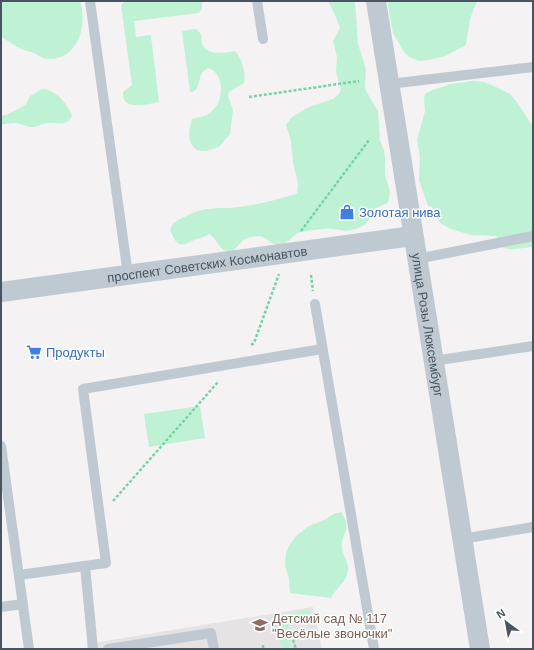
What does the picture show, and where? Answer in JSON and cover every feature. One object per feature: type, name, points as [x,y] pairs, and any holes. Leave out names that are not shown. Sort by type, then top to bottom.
[{"type":"street","name":"улица Розы Люксембург","points":[[376,1],[480,649]]},
{"type":"street","name":"проспект Советских Космонавтов","points":[[1,292],[414,236]]},
{"type":"lane","points":[[90,1],[128,275]]},
{"type":"lane","points":[[258,1],[263,39]]},
{"type":"lane","points":[[389,84],[533,67]]},
{"type":"lane","points":[[417,259],[533,236]]},
{"type":"lane","points":[[315,304],[374,649]]},
{"type":"lane","points":[[433,361],[533,346]]},
{"type":"lane","points":[[19,574],[106,563],[83,389],[322,349]]},
{"type":"lane","points":[[1,446],[29,649]]},
{"type":"lane","points":[[462,539],[533,527]]},
{"type":"lane","points":[[85,566],[90,634],[93,649]]},
{"type":"lane","points":[[1,607],[23,604]]},
{"type":"lane","points":[[109,649],[211,634],[214,649]]},
{"type":"path","points":[[249,96],[359,81]]},
{"type":"path","points":[[99,516],[254,343],[277,280],[285,253],[369,140]]},
{"type":"path","points":[[294,640],[296,649]]},
{"type":"shaded area","name":"Детский сад № 117 \"Весёлые звоночки\"","points":[[313,607],[322,649],[87,649],[87,644]]},
{"type":"green space","points":[[1,1],[80,1],[83,20],[78,39],[67,54],[58,58],[44,58],[16,46],[1,36]]},
{"type":"green space","points":[[126,1],[202,1],[202,8],[199,13],[134,21],[136,37],[151,36],[159,102],[136,105],[126,102],[124,98],[123,92],[132,85],[121,5]]},
{"type":"green space","points":[[328,1],[355,1],[358,44],[366,69],[365,87],[378,111],[380,141],[384,150],[385,158],[385,175],[390,191],[389,200],[387,203],[372,210],[369,220],[365,224],[350,230],[320,229],[305,231],[299,233],[288,242],[278,245],[273,244],[264,237],[256,236],[245,239],[235,250],[229,252],[223,250],[209,234],[182,245],[179,244],[170,230],[173,223],[191,214],[213,208],[254,205],[273,201],[297,193],[298,184],[293,162],[291,141],[286,125],[291,118],[309,107],[333,99],[341,90],[336,72],[337,57],[333,41],[340,28]]},
{"type":"green space","points":[[389,1],[477,1],[470,19],[466,45],[445,56],[429,60],[419,61],[409,57],[404,52],[393,33],[388,7]]},
{"type":"green space","points":[[196,29],[201,34],[204,48],[217,53],[235,51],[244,70],[244,83],[229,92],[228,96],[233,110],[230,134],[219,147],[206,151],[197,150],[191,144],[189,132],[191,123],[192,119],[207,114],[216,107],[221,95],[221,88],[218,76],[209,68],[202,73],[196,89],[193,92],[190,92],[182,31]]},
{"type":"green space","points":[[473,81],[484,82],[510,94],[533,127],[533,247],[509,249],[502,246],[496,236],[471,235],[451,229],[440,223],[432,207],[428,206],[419,180],[420,157],[417,140],[425,111],[425,94],[451,84]]},
{"type":"green space","points":[[42,89],[56,94],[64,102],[72,116],[67,122],[47,123],[34,127],[28,127],[15,123],[1,125],[1,115],[6,115],[20,108],[26,104],[30,96]]},
{"type":"green space","points":[[200,406],[205,438],[149,447],[144,414]]},
{"type":"green space","points":[[341,512],[345,519],[347,528],[342,543],[342,548],[348,567],[347,575],[344,581],[331,598],[290,593],[289,579],[285,566],[286,553],[289,546],[297,535],[309,526]]},
{"type":"green space","points":[[309,610],[310,619],[288,621],[291,647],[282,649],[272,617]]},
{"type":"place","name":"Золотая нива","points":[[347,212]]},
{"type":"place","name":"Продукты","points":[[34,352]]},
{"type":"place","name":"Детский сад № 117 \"Весёлые звоночки\"","points":[[260,625]]}]
